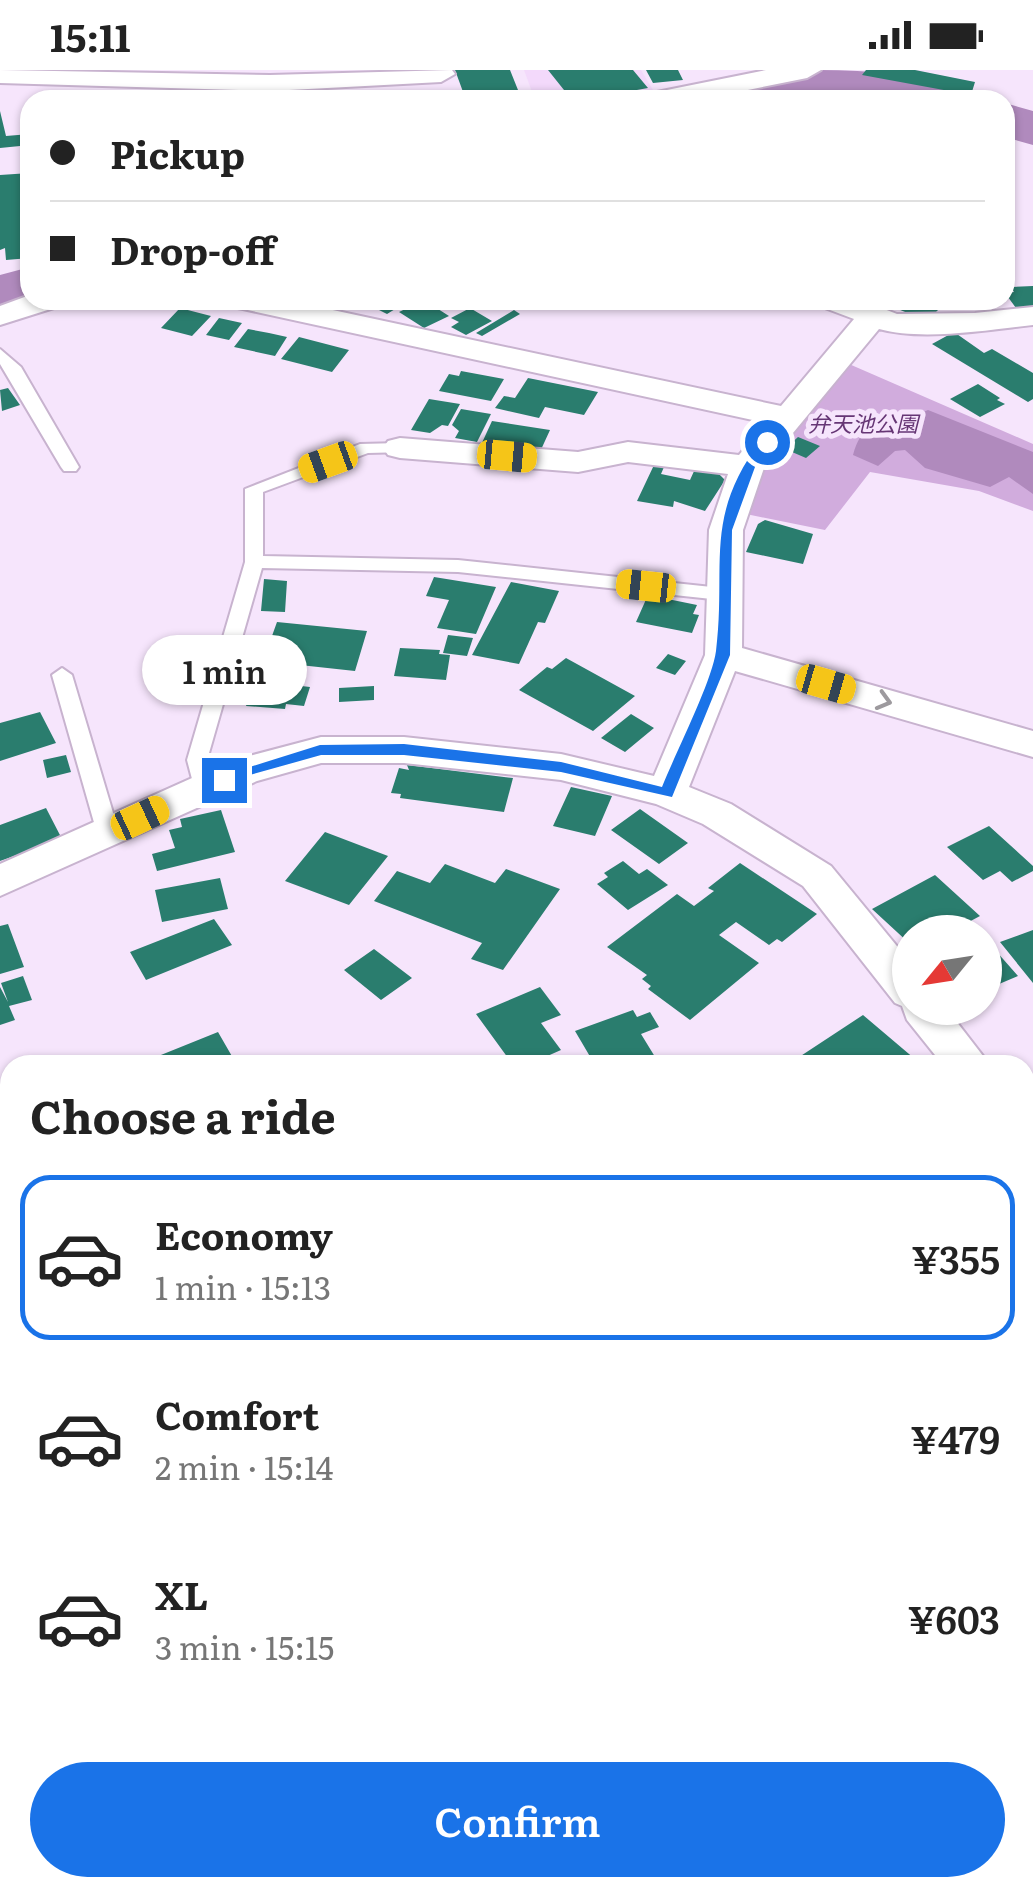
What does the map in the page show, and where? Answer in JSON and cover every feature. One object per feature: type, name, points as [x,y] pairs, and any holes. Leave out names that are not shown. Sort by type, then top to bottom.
[{"type":"street","points":[[706,90],[806,70]]},
{"type":"street","points":[[0,75],[115,74],[270,83],[442,81]]},
{"type":"street","points":[[289,310],[786,417]]},
{"type":"street","points":[[858,310],[910,323],[1033,316]]},
{"type":"street","points":[[667,793],[723,655],[726,530],[748,466],[872,316]]},
{"type":"street","points":[[400,448],[578,462],[628,452],[748,466]]},
{"type":"street","points":[[723,655],[1033,744]]},
{"type":"street","points":[[0,881],[244,771],[320,750],[404,750],[561,767],[667,793],[716,814],[817,876],[892,970]]},
{"type":"street","points":[[936,1025],[960,1055]]},
{"type":"lane","points":[[0,354],[13,367],[70,467]]},
{"type":"lane","points":[[203,789],[197,760],[254,562],[254,489],[366,448],[400,448]]},
{"type":"lane","points":[[254,562],[458,566],[722,594]]},
{"type":"lane","points":[[62,675],[108,833]]},
{"type":"shaded area","points":[[524,70],[641,70],[653,90],[531,90]]},
{"type":"shaded area","points":[[928,410],[1033,452],[1033,494],[1009,477],[990,487],[925,468],[905,450],[895,451],[878,466],[853,455],[868,430],[901,423]]},
{"type":"green space","name":"弁天池公園","points":[[849,364],[1033,444],[1033,511],[979,491],[870,472],[825,530],[746,514],[766,463]]},
{"type":"building","points":[[455,70],[510,70],[518,90],[462,90]]},
{"type":"building","points":[[548,70],[633,70],[648,88],[637,90],[564,90]]},
{"type":"building","points":[[646,70],[678,70],[683,80],[653,83]]},
{"type":"building","points":[[866,70],[915,70],[975,82],[973,90],[944,90],[862,75]]},
{"type":"building","points":[[0,111],[6,136],[20,135],[20,146],[0,148]]},
{"type":"building","points":[[20,174],[20,259],[6,260],[5,248],[0,250],[0,175]]},
{"type":"building","points":[[1033,286],[1033,310],[1019,312],[1015,307],[1015,287]]},
{"type":"building","points":[[178,310],[211,316],[192,336],[161,328]]},
{"type":"building","points":[[440,310],[449,316],[424,328],[399,312]]},
{"type":"building","points":[[473,310],[492,321],[466,335],[451,327],[459,322],[451,318]]},
{"type":"building","points":[[514,310],[520,314],[482,336],[476,333]]},
{"type":"building","points":[[900,310],[938,310],[927,321]]},
{"type":"building","points":[[219,318],[242,323],[229,340],[206,335]]},
{"type":"building","points":[[248,329],[287,337],[275,356],[234,347]]},
{"type":"building","points":[[954,332],[984,353],[992,349],[1033,373],[1033,399],[1028,402],[932,344]]},
{"type":"building","points":[[299,337],[349,350],[332,372],[281,359]]},
{"type":"building","points":[[461,371],[504,379],[491,401],[439,391],[449,374],[459,376]]},
{"type":"building","points":[[528,378],[598,392],[584,415],[545,407],[539,418],[495,408],[504,396],[515,398]]},
{"type":"building","points":[[978,384],[1005,404],[980,417],[950,399]]},
{"type":"building","points":[[8,388],[20,405],[2,411],[0,390]]},
{"type":"building","points":[[429,399],[460,404],[448,426],[442,425],[430,433],[411,430]]},
{"type":"building","points":[[461,409],[491,414],[477,442],[455,438],[459,431],[452,425]]},
{"type":"building","points":[[492,421],[550,430],[539,454],[481,445]]},
{"type":"building","points":[[798,437],[820,446],[806,458],[785,449]]},
{"type":"building","points":[[654,465],[664,467],[661,474],[690,480],[695,469],[718,473],[725,480],[705,511],[674,501],[673,507],[637,501]]},
{"type":"building","points":[[765,520],[813,534],[803,564],[746,552],[758,524]]},
{"type":"building","points":[[434,577],[496,587],[476,634],[437,628],[449,600],[426,596]]},
{"type":"building","points":[[264,579],[287,581],[285,612],[261,611]]},
{"type":"building","points":[[511,582],[559,591],[545,623],[538,622],[519,664],[472,655]]},
{"type":"building","points":[[648,595],[697,605],[693,614],[699,615],[692,633],[636,622]]},
{"type":"building","points":[[277,622],[367,631],[355,671],[263,661]]},
{"type":"building","points":[[448,635],[473,638],[467,656],[443,653]]},
{"type":"building","points":[[400,648],[440,650],[439,654],[450,655],[446,680],[394,676]]},
{"type":"building","points":[[668,654],[686,661],[675,675],[656,668]]},
{"type":"building","points":[[566,658],[635,696],[593,731],[519,690],[547,667],[552,669]]},
{"type":"building","points":[[259,681],[310,687],[304,706],[246,706]]},
{"type":"building","points":[[374,686],[374,700],[339,702],[339,688]]},
{"type":"building","points":[[40,712],[56,743],[0,761],[0,723]]},
{"type":"building","points":[[631,714],[654,728],[625,752],[601,738]]},
{"type":"building","points":[[66,755],[71,772],[47,778],[43,760]]},
{"type":"building","points":[[407,765],[513,778],[504,812],[400,798],[401,794],[391,793],[399,768],[409,770]]},
{"type":"building","points":[[571,787],[612,796],[595,836],[553,826]]},
{"type":"building","points":[[46,808],[62,839],[0,861],[0,825]]},
{"type":"building","points":[[640,809],[688,843],[659,864],[611,830]]},
{"type":"building","points":[[221,810],[235,852],[157,871],[152,854],[175,848],[169,830],[182,827],[180,819]]},
{"type":"building","points":[[989,826],[1033,866],[1033,871],[1012,882],[1000,871],[983,880],[947,847]]},
{"type":"building","points":[[325,832],[388,856],[349,905],[285,881]]},
{"type":"building","points":[[623,861],[639,874],[647,869],[668,885],[628,910],[597,884],[608,877],[604,873]]},
{"type":"building","points":[[740,863],[817,914],[782,942],[777,939],[769,945],[736,922],[719,935],[759,963],[690,1020],[648,989],[651,986],[642,979],[647,975],[607,947],[677,894],[694,906],[714,891],[708,888]]},
{"type":"building","points":[[445,864],[495,883],[506,869],[560,889],[503,970],[471,959],[482,943],[374,901],[397,871],[430,883]]},
{"type":"building","points":[[935,875],[979,915],[892,915],[892,927],[872,909]]},
{"type":"building","points":[[220,878],[228,909],[162,922],[155,890]]},
{"type":"building","points":[[214,919],[232,945],[146,980],[130,952]]},
{"type":"building","points":[[8,924],[24,967],[0,974],[0,926]]},
{"type":"building","points":[[1033,930],[1033,983],[1002,944]]},
{"type":"building","points":[[374,949],[412,978],[381,1000],[344,970]]},
{"type":"building","points":[[1002,958],[1018,976],[1002,983]]},
{"type":"building","points":[[23,976],[32,1000],[9,1006],[15,1020],[0,1025],[0,987],[8,1002],[1,983]]},
{"type":"building","points":[[540,987],[561,1015],[541,1023],[561,1050],[550,1055],[506,1055],[476,1014]]},
{"type":"building","points":[[633,1010],[637,1017],[650,1012],[659,1027],[641,1034],[654,1055],[589,1055],[575,1031]]},
{"type":"building","points":[[863,1015],[910,1055],[802,1055]]},
{"type":"building","points":[[218,1032],[231,1055],[161,1055]]},
{"type":"waterway","points":[[774,90],[833,85],[908,90]]},
{"type":"waterway","points":[[1015,123],[1033,129]]},
{"type":"waterway","points":[[0,294],[20,288]]},
{"type":"route","points":[[224,780],[320,750],[404,750],[561,767],[667,793],[723,655],[726,530],[748,466],[767,442]]}]
